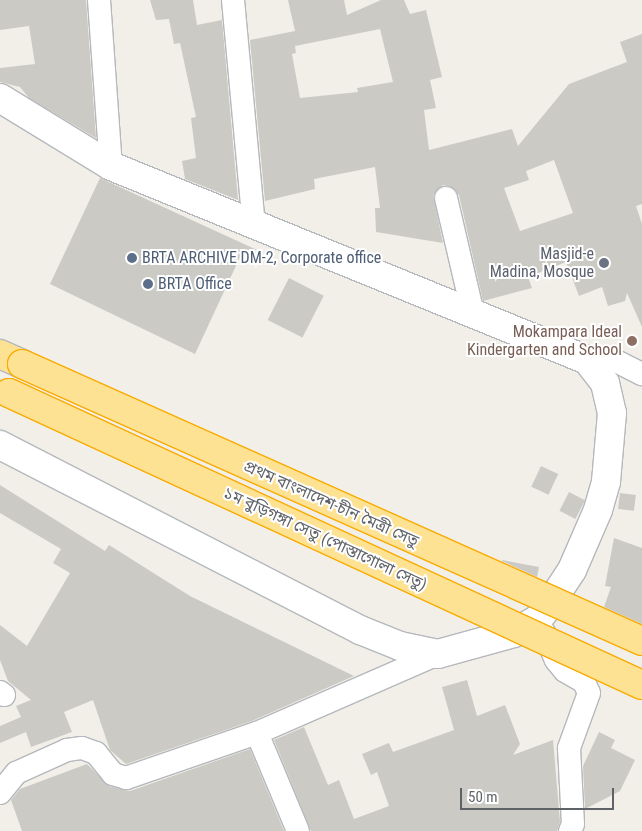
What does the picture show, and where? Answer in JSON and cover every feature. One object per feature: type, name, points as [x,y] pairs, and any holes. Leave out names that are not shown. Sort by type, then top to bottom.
[{"type":"highway","name":"প্রথম বাংলাদেশ-চীন মৈত্রী সেতু","points":[[11,359],[642,641]]},
{"type":"highway","name":"১ম বুড়িগঙ্গা সেতু (পোস্তাগোলা সেতু)","points":[[4,392],[642,685]]},
{"type":"main road","points":[[0,98],[111,166],[254,226],[587,360],[605,383],[610,397],[606,482],[591,532],[543,614],[495,641],[438,654],[400,646],[360,630],[0,445]]},
{"type":"street","points":[[99,0],[111,166]]},
{"type":"street","points":[[233,0],[254,226]]},
{"type":"street","points":[[446,198],[473,314]]},
{"type":"street","points":[[587,360],[616,361],[642,374]]},
{"type":"street","points":[[543,614],[642,652]]},
{"type":"street","points":[[543,614],[556,660],[564,671],[584,682],[589,693],[569,748],[573,824],[570,831]]},
{"type":"street","points":[[0,793],[16,773],[67,750],[82,748],[96,753],[113,774],[126,778],[257,733],[438,654]]},
{"type":"street","points":[[257,733],[298,831]]},
{"type":"building","points":[[0,0],[86,0],[96,138],[29,98],[20,87],[0,82],[0,68],[35,64],[29,26],[0,30]]},
{"type":"building","points":[[150,0],[193,0],[197,25],[222,20],[238,200],[185,179],[182,161],[196,158],[191,118],[196,117],[180,43],[174,44],[169,19],[156,20]]},
{"type":"building","points":[[288,0],[344,0],[347,15],[381,0],[404,0],[410,14],[426,10],[442,77],[430,80],[436,108],[424,110],[429,150],[512,129],[518,146],[569,84],[627,62],[620,42],[642,34],[642,204],[636,206],[642,224],[642,327],[627,293],[625,301],[608,306],[602,287],[579,296],[566,262],[528,277],[532,288],[483,301],[459,195],[450,186],[443,185],[433,195],[443,243],[376,232],[375,208],[380,208],[375,167],[314,179],[315,189],[265,201],[250,40],[295,31]],"holes":[[[380,29],[393,82],[357,88],[358,92],[300,98],[292,54],[296,53],[295,46]],[[554,160],[573,213],[520,231],[504,188],[529,180],[526,171]]]},
{"type":"building","points":[[100,178],[257,250],[235,252],[241,255],[195,354],[50,284]]},
{"type":"building","points":[[289,278],[324,296],[302,338],[268,320]]},
{"type":"building","points":[[541,466],[558,474],[548,495],[531,487]]},
{"type":"building","points":[[0,485],[105,551],[109,545],[190,596],[354,676],[252,721],[126,764],[110,750],[93,700],[64,712],[72,732],[31,747],[26,732],[0,743],[0,726],[21,717],[16,706],[31,700],[8,681],[0,660],[0,625],[27,646],[70,573],[53,563],[61,549],[0,513]]},
{"type":"building","points":[[569,492],[585,500],[576,519],[559,511]]},
{"type":"building","points":[[620,493],[636,495],[634,511],[618,509]]},
{"type":"building","points":[[614,538],[642,548],[642,624],[604,607],[611,587],[605,586]]},
{"type":"building","points":[[502,561],[539,567],[537,577]]},
{"type":"building","points":[[467,680],[477,716],[505,705],[520,744],[513,755],[553,740],[560,822],[557,831],[311,831],[274,740],[304,727],[328,785],[339,780],[354,819],[389,806],[377,772],[371,775],[362,754],[389,743],[393,752],[454,730],[442,687]]},
{"type":"building","points":[[599,732],[615,740],[611,748],[635,760],[620,791],[585,809],[583,766]]},
{"type":"building","points":[[250,749],[284,831],[22,831],[11,800],[20,789],[87,764],[109,786],[130,791]]},
{"type":"place","name":"BRTA ARCHIVE DM-2, Corporate office","points":[[132,258]]},
{"type":"place","name":"Masjid-e Madina, Mosque","points":[[604,263]]},
{"type":"place","name":"BRTA Office","points":[[148,284]]},
{"type":"place","name":"Mokampara Ideal Kindergarten and School","points":[[632,341]]}]
